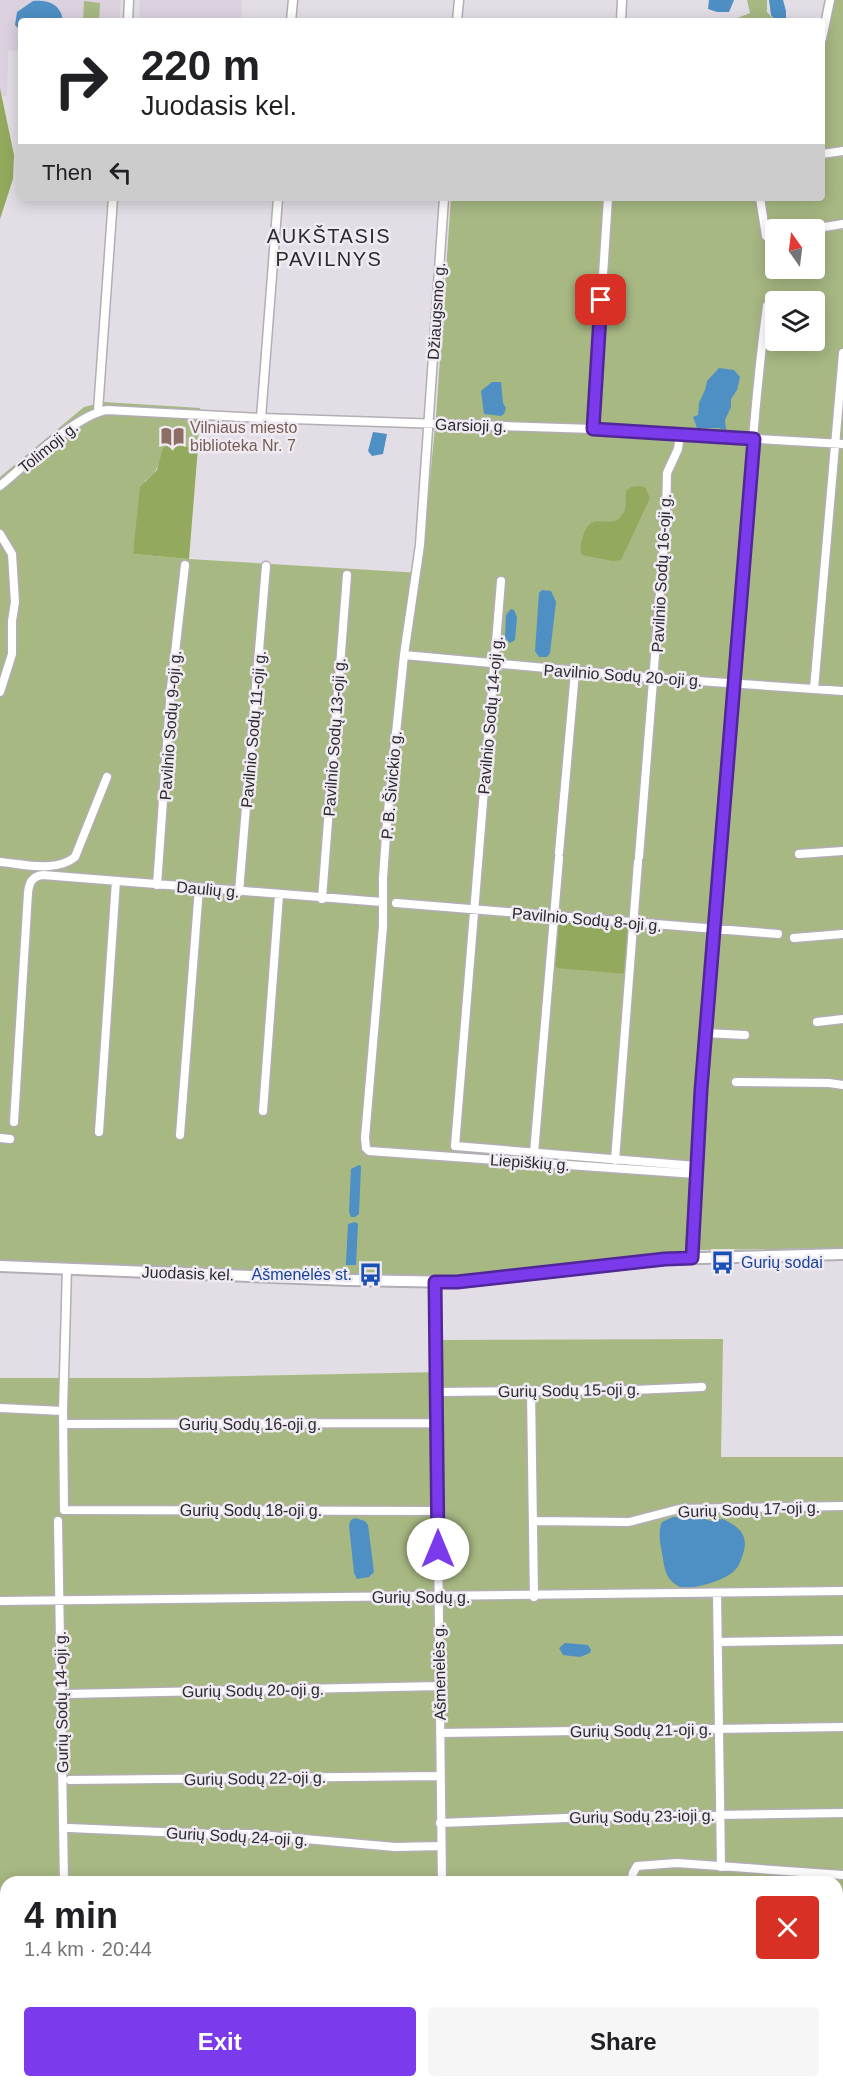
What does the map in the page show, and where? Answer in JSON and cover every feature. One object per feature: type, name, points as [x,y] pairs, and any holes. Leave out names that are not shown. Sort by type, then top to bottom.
[{"type":"main road","name":"Juodasis kel.","points":[[0,1266],[435,1282],[467,1281],[665,1259],[843,1254]]},
{"type":"street","points":[[128,18],[129,0]]},
{"type":"street","points":[[291,18],[293,0]]},
{"type":"street","points":[[457,18],[459,0]]},
{"type":"street","points":[[621,18],[622,0]]},
{"type":"street","points":[[825,24],[830,0]]},
{"type":"street","points":[[825,154],[843,151]]},
{"type":"street","points":[[98,411],[113,201]]},
{"type":"street","points":[[261,418],[278,201]]},
{"type":"street","name":"Džiaugsmo g.","points":[[429,423],[444,201]]},
{"type":"street","points":[[593,429],[608,201]]},
{"type":"street","points":[[760,201],[765,230]]},
{"type":"street","points":[[825,227],[843,224]]},
{"type":"street","points":[[692,1258],[713,929],[735,683],[759,363],[765,320]]},
{"type":"street","points":[[814,689],[839,444],[843,353]]},
{"type":"street","name":"Garsioji g.","points":[[98,411],[593,429],[839,444]]},
{"type":"street","name":"Tolimoji g.","points":[[0,486],[61,435],[98,411]]},
{"type":"street","name":"P. B. Šivickio g.","points":[[366,1148],[383,926],[382,902],[387,820],[404,655],[420,545],[429,423]]},
{"type":"street","name":"Pavilnio Sodų 16-oji g.","points":[[615,1160],[654,678],[667,473],[678,449],[680,434]]},
{"type":"street","points":[[0,534],[12,554],[15,602],[12,621],[12,654],[0,692]]},
{"type":"street","name":"Pavilnio Sodų 9-oji g.","points":[[157,885],[171,688],[184,565]]},
{"type":"street","name":"Pavilnio Sodų 11-oji g.","points":[[239,892],[266,566]]},
{"type":"street","name":"Pavilnio Sodų 13-oji g.","points":[[322,899],[347,575]]},
{"type":"street","name":"Pavilnio Sodų 14-oji g.","points":[[501,581],[455,1146],[534,1153]]},
{"type":"street","name":"Pavilnio Sodų 20-oji g.","points":[[404,655],[575,672],[843,691]]},
{"type":"street","points":[[575,672],[534,1153],[696,1170]]},
{"type":"street","points":[[0,862],[45,866],[67,863],[75,857],[107,777]]},
{"type":"street","points":[[799,854],[843,850]]},
{"type":"street","name":"Daulių g.","points":[[14,1122],[28,893],[30,883],[34,878],[43,875],[382,902]]},
{"type":"street","points":[[99,1132],[116,881]]},
{"type":"street","points":[[180,1135],[200,888]]},
{"type":"street","points":[[263,1111],[279,895]]},
{"type":"street","name":"Pavilnio Sodų 8-oji g.","points":[[396,903],[778,934]]},
{"type":"street","points":[[794,938],[843,934]]},
{"type":"street","points":[[817,1022],[843,1019]]},
{"type":"street","points":[[705,1033],[745,1035]]},
{"type":"street","points":[[736,1082],[843,1085]]},
{"type":"street","points":[[0,1138],[10,1139]]},
{"type":"street","name":"Liepiškių g.","points":[[366,1148],[369,1151],[696,1170]]},
{"type":"street","points":[[63,1424],[67,1268]]},
{"type":"street","name":"Ašmenėlės g.","points":[[435,1282],[441,1876]]},
{"type":"street","name":"Gurių Sodų 15-oji g.","points":[[437,1392],[702,1387]]},
{"type":"street","points":[[531,1391],[534,1596]]},
{"type":"street","points":[[0,1408],[63,1411]]},
{"type":"street","name":"Gurių Sodų 16-oji g.","points":[[63,1424],[437,1423]]},
{"type":"street","name":"Gurių Sodų 18-oji g.","points":[[63,1424],[64,1510],[438,1511]]},
{"type":"street","name":"Gurių Sodų 17-oji g.","points":[[533,1521],[628,1522],[679,1509],[843,1506]]},
{"type":"street","name":"Gurių Sodų 14-oji g.","points":[[58,1521],[64,1876]]},
{"type":"street","name":"Gurių Sodų g.","points":[[0,1602],[843,1591]]},
{"type":"street","points":[[717,1594],[721,1867]]},
{"type":"street","points":[[719,1642],[843,1640]]},
{"type":"street","name":"Gurių Sodų 20-oji g.","points":[[67,1694],[439,1686]]},
{"type":"street","name":"Gurių Sodų 21-oji g.","points":[[440,1732],[843,1727]]},
{"type":"street","name":"Gurių Sodų 22-oji g.","points":[[70,1780],[440,1776]]},
{"type":"street","name":"Gurių Sodų 23-ioji g.","points":[[440,1823],[720,1814],[843,1813]]},
{"type":"street","name":"Gurių Sodų 24-oji g.","points":[[69,1828],[249,1834],[395,1847],[441,1846]]},
{"type":"street","points":[[632,1876],[634,1869],[641,1865],[677,1863],[843,1875]]},
{"type":"shaded area","points":[[0,0],[121,0],[119,18],[18,18],[18,51],[8,50],[7,96],[2,96],[0,88]]},
{"type":"shaded area","points":[[140,0],[242,0],[241,18],[139,18]]},
{"type":"green space","points":[[747,0],[767,0],[767,12],[773,18],[738,18],[750,13]]},
{"type":"green space","points":[[825,0],[843,0],[843,1248],[701,1250],[461,1277],[0,1262],[0,477],[84,407],[104,402],[200,408],[198,447],[169,445],[164,448],[156,470],[145,481],[133,554],[421,573],[436,417],[451,201],[825,201],[825,18],[822,18]]},
{"type":"green space","points":[[84,1],[100,3],[99,18],[83,18]]},
{"type":"green space","points":[[0,88],[14,155],[13,179],[0,219]]},
{"type":"green space","points":[[168,445],[198,447],[189,559],[133,554],[140,487],[157,470],[163,448]]},
{"type":"green space","points":[[638,486],[645,487],[650,498],[621,560],[613,561],[582,555],[581,543],[591,523],[617,520],[625,509],[626,491]]},
{"type":"green space","points":[[558,920],[627,926],[630,930],[626,974],[557,968],[554,964]]},
{"type":"green space","points":[[723,1339],[721,1457],[843,1457],[843,1876],[0,1876],[0,1378],[148,1378],[440,1372],[440,1340]]},
{"type":"water","points":[[709,0],[734,0],[729,12],[717,12],[708,9]]},
{"type":"water","points":[[769,0],[783,0],[786,18],[774,18]]},
{"type":"water","points":[[33,1],[44,1],[57,7],[62,18],[18,18],[18,28],[15,25],[17,12]]},
{"type":"water","points":[[719,368],[734,370],[740,377],[725,420],[726,430],[697,428],[693,417],[698,415],[699,403],[707,381]]},
{"type":"water","points":[[492,382],[501,382],[503,403],[506,408],[504,414],[501,416],[484,414],[481,391]]},
{"type":"water","points":[[373,432],[387,434],[383,454],[372,456],[368,451]]},
{"type":"water","points":[[542,590],[551,591],[556,602],[550,653],[547,657],[539,657],[535,651],[539,593]]},
{"type":"water","points":[[511,609],[517,617],[515,640],[510,643],[505,638],[506,615]]},
{"type":"water","points":[[361,1166],[359,1214],[351,1217],[349,1212],[351,1169]]},
{"type":"water","points":[[355,1222],[358,1224],[356,1265],[346,1265],[348,1224]]},
{"type":"water","points":[[673,1517],[700,1517],[710,1521],[723,1519],[734,1525],[742,1533],[745,1542],[741,1561],[736,1569],[723,1578],[707,1584],[683,1587],[674,1584],[665,1570],[660,1544],[662,1522]]},
{"type":"water","points":[[355,1518],[365,1521],[368,1525],[374,1572],[369,1577],[357,1579],[354,1573],[349,1525]]},
{"type":"water","points":[[565,1643],[588,1645],[590,1653],[580,1657],[563,1655],[559,1648]]},
{"type":"place","name":"Vilniaus miesto biblioteka Nr. 7","points":[[172,436]]},
{"type":"place","name":"Gurių sodai","points":[[723,1262]]},
{"type":"place","name":"Ašmenėlės st.","points":[[370,1274]]},
{"type":"district","name":"AUKŠTASIS PAVILNYS","points":[[329,248]]},
{"type":"route","points":[[438,1549],[435,1282],[457,1282],[692,1258],[713,929],[754,439],[593,429],[601,300]]}]
